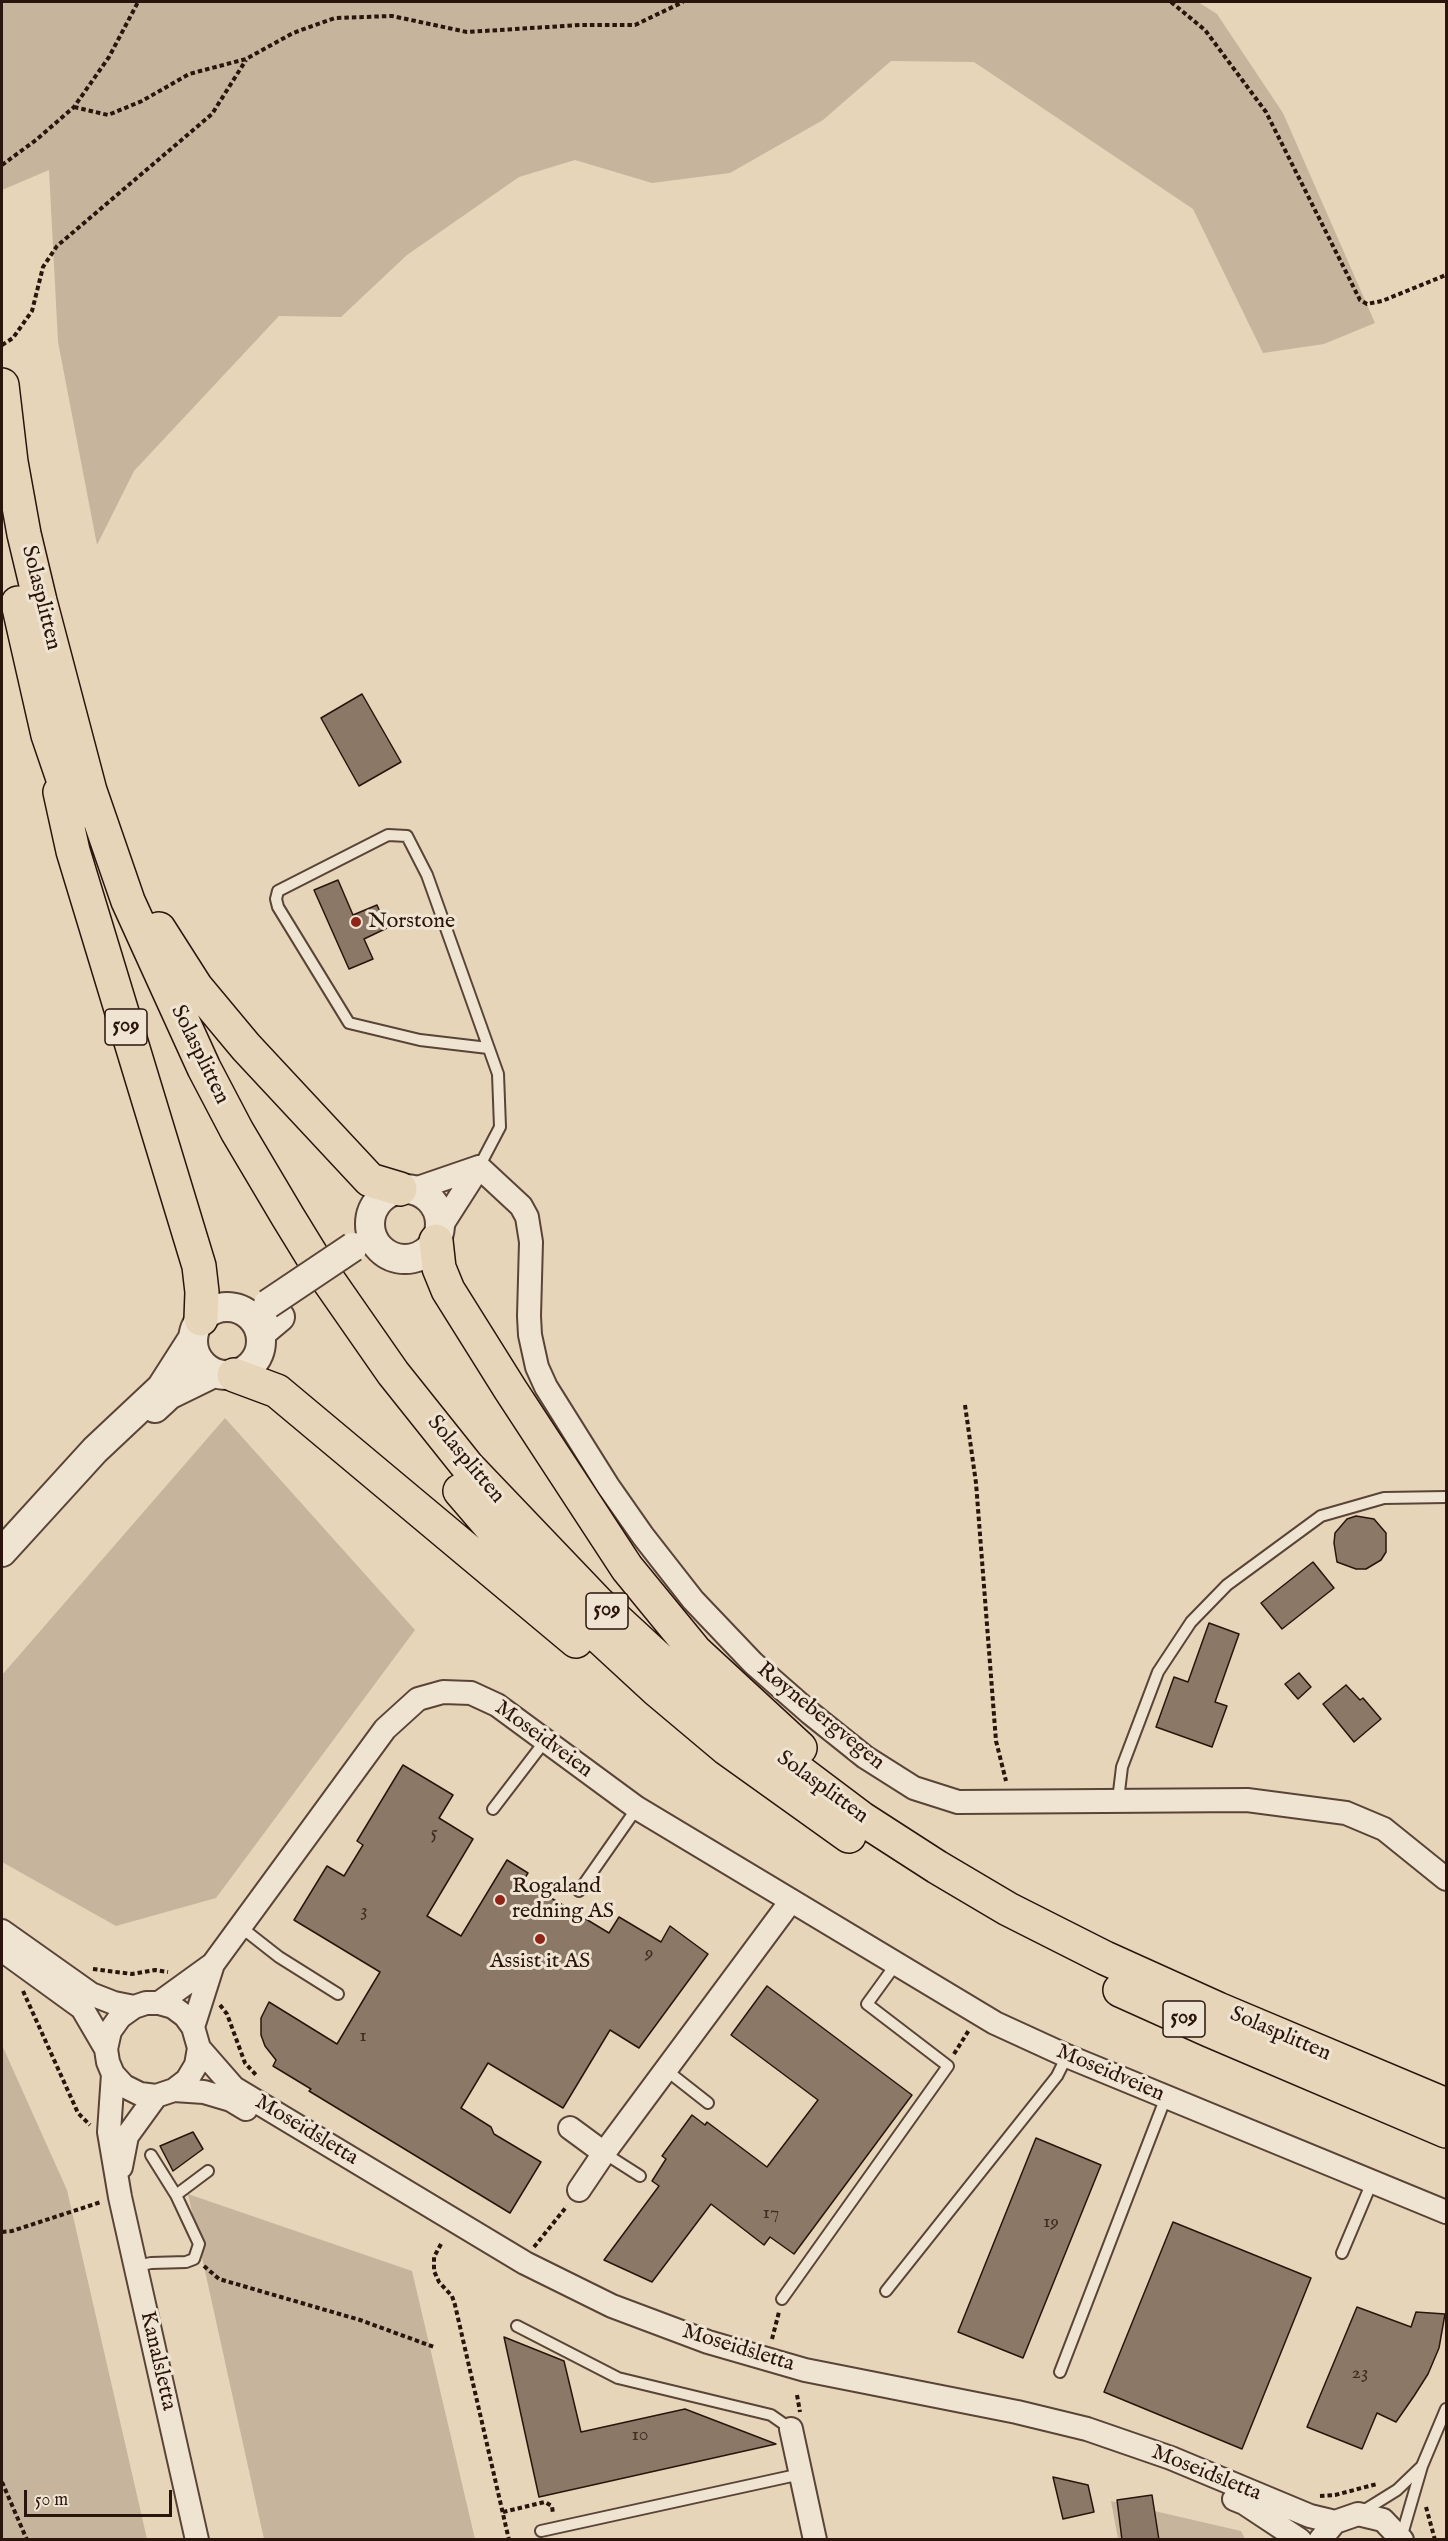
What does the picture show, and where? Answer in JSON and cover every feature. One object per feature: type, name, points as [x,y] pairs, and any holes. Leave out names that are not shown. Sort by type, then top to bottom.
[{"type":"highway","name":"Solasplitten","points":[[2,385],[11,462],[61,735],[90,791],[128,901],[204,1068],[237,1131],[315,1261],[393,1373],[468,1467],[597,1602],[656,1656],[768,1748],[861,1818],[1008,1909],[1105,1958],[1218,2009],[1446,2105]]},
{"type":"highway","name":"Solasplitten","points":[[2,507],[19,610],[61,735],[108,909],[184,1077],[268,1226],[298,1271],[389,1402],[503,1541],[580,1619],[657,1690],[726,1748],[847,1834],[930,1889],[994,1926],[1095,1978],[1446,2131]]},
{"type":"highway","name":"509","points":[[61,735],[166,943],[196,987],[246,1047],[370,1180],[406,1190]]},
{"type":"highway","name":"509","points":[[61,735],[73,851],[199,1266],[202,1292],[197,1328]]},
{"type":"highway","name":"509","points":[[438,1235],[439,1268],[448,1290],[627,1568],[695,1651],[829,1775],[937,1867]]},
{"type":"highway","name":"509","points":[[224,1374],[277,1391],[538,1610],[648,1698],[726,1748]]},
{"type":"street","points":[[2,1552],[95,1450],[161,1388],[197,1328],[221,1307],[263,1316],[362,1246],[372,1213],[378,1202],[388,1193],[406,1190],[479,1167]]},
{"type":"street","points":[[362,1246],[376,1258],[391,1256],[403,1259],[416,1257],[428,1251],[479,1167]]},
{"type":"street","name":"Røynebergvegen","points":[[479,1167],[521,1206],[531,1229],[530,1335],[537,1367],[546,1387],[626,1512],[693,1600],[779,1687],[840,1739],[898,1780],[929,1794],[958,1802],[1247,1800],[1346,1813],[1384,1829],[1446,1878]]},
{"type":"street","points":[[406,1190],[424,1194],[433,1202],[439,1215],[438,1235]]},
{"type":"street","points":[[74,1473],[104,1454],[169,1395],[224,1374],[248,1368],[254,1363],[261,1349],[263,1316]]},
{"type":"street","points":[[197,1328],[198,1358],[224,1374]]},
{"type":"street","name":"Moseidveien","points":[[213,1964],[242,1928],[385,1729],[418,1699],[443,1692],[471,1693],[497,1705],[637,1808],[995,2023],[1067,2056],[1446,2212]]},
{"type":"street","points":[[579,2190],[791,1901]]},
{"type":"street","points":[[2,1931],[91,1994],[114,2003],[134,2007]]},
{"type":"street","points":[[2,1950],[82,2008],[106,2049]]},
{"type":"street","points":[[159,2003],[213,1964]]},
{"type":"street","points":[[119,2190],[127,2136],[165,2093],[187,2080],[196,2065],[196,2037],[213,1964]]},
{"type":"street","points":[[165,2093],[140,2094],[124,2086],[113,2074],[106,2049],[110,2031],[120,2017],[134,2007],[146,2003],[159,2003],[173,2007],[185,2016],[196,2037]]},
{"type":"street","name":"Moseidsletta","points":[[196,2037],[234,2088],[525,2263],[612,2306],[708,2342],[805,2370],[1017,2412],[1087,2429],[1171,2458],[1310,2516],[1335,2522]]},
{"type":"street","name":"Kanalsletta","points":[[113,2074],[109,2132],[119,2190],[197,2540]]},
{"type":"street","name":"Moseidsletta","points":[[165,2093],[204,2092],[231,2100],[520,2275],[606,2318],[702,2355],[800,2383],[834,2392],[1014,2427],[1084,2445],[1167,2472],[1244,2503],[1300,2540]]},
{"type":"street","points":[[570,2128],[604,2153]]},
{"type":"street","points":[[791,2428],[815,2540]]},
{"type":"street","points":[[1320,2540],[1335,2522],[1358,2514],[1383,2520],[1401,2539]]},
{"type":"lane","points":[[479,1167],[500,1127],[498,1074],[427,875],[407,836],[388,835],[278,891],[276,898],[278,907],[348,1023],[420,1040],[488,1048]]},
{"type":"lane","points":[[1118,1800],[1122,1767],[1158,1672],[1191,1622],[1227,1585],[1321,1516],[1384,1498],[1446,1497]]},
{"type":"lane","points":[[493,1809],[545,1741]]},
{"type":"lane","points":[[579,1891],[637,1808]]},
{"type":"lane","points":[[242,1928],[279,1957],[338,1994]]},
{"type":"lane","points":[[782,2299],[948,2066],[867,2004],[896,1964]]},
{"type":"lane","points":[[886,2291],[1057,2076],[1067,2056]]},
{"type":"lane","points":[[666,2070],[708,2103]]},
{"type":"lane","points":[[1060,2372],[1166,2097]]},
{"type":"lane","points":[[604,2153],[639,2176]]},
{"type":"lane","points":[[136,2266],[186,2262],[194,2259],[198,2244],[176,2194],[151,2155]]},
{"type":"lane","points":[[176,2194],[208,2171]]},
{"type":"lane","points":[[1342,2253],[1372,2182]]},
{"type":"lane","points":[[517,2326],[618,2378],[771,2415],[791,2428]]},
{"type":"lane","points":[[1401,2539],[1422,2466],[1446,2409]]},
{"type":"lane","points":[[1358,2514],[1397,2490],[1422,2466]]},
{"type":"lane","points":[[541,2531],[801,2474]]},
{"type":"path","points":[[2,165],[36,140],[74,107],[109,57],[138,2]]},
{"type":"path","points":[[74,107],[108,115],[142,101],[189,74],[246,59],[293,33],[335,18],[392,16],[467,32],[580,25],[635,25],[683,2]]},
{"type":"path","points":[[1171,2],[1205,30],[1266,112],[1360,300],[1367,304],[1382,301],[1446,275]]},
{"type":"path","points":[[2,345],[13,338],[32,311],[43,267],[57,246],[212,114],[246,59]]},
{"type":"path","points":[[965,1405],[976,1483],[996,1741],[1012,1802]]},
{"type":"path","points":[[88,1969],[132,1974],[155,1970],[173,1973]]},
{"type":"path","points":[[22,1988],[78,2114],[96,2129]]},
{"type":"path","points":[[216,2000],[227,2014],[245,2063],[257,2077]]},
{"type":"path","points":[[948,2066],[973,2022]]},
{"type":"path","points":[[2,2232],[12,2231],[75,2209],[119,2190]]},
{"type":"path","points":[[533,2247],[579,2190]]},
{"type":"path","points":[[525,2242],[542,2252]]},
{"type":"path","points":[[441,2244],[434,2257],[434,2271],[439,2282],[452,2296],[455,2305],[509,2540]]},
{"type":"path","points":[[194,2259],[219,2279],[360,2320],[434,2347]]},
{"type":"path","points":[[770,2345],[782,2299]]},
{"type":"path","points":[[2,2482],[27,2540]]},
{"type":"path","points":[[1317,2496],[1335,2495],[1381,2483]]},
{"type":"path","points":[[502,2512],[549,2503],[556,2528]]},
{"type":"path","points":[[1426,2506],[1435,2540]]},
{"type":"shaded area","points":[[2,2],[1198,2],[1217,14],[1283,113],[1375,323],[1324,344],[1263,353],[1193,209],[974,62],[891,61],[823,120],[730,173],[652,183],[575,160],[519,177],[407,255],[341,317],[279,316],[134,471],[97,545],[58,342],[49,170],[2,190]]},
{"type":"shaded area","points":[[225,1418],[415,1630],[216,1898],[116,1926],[2,1862],[2,1675]]},
{"type":"shaded area","points":[[2,2045],[67,2190],[147,2539],[2,2539]]},
{"type":"shaded area","points":[[188,2194],[412,2271],[475,2539],[264,2539]]},
{"type":"shaded area","points":[[1111,2501],[1241,2531],[1245,2539],[1118,2539]]},
{"type":"building","points":[[362,694],[401,762],[359,786],[321,718]]},
{"type":"building","name":"Norstone","points":[[338,880],[353,915],[377,905],[387,928],[364,939],[373,959],[349,969],[314,890]]},
{"type":"building","points":[[1356,1516],[1374,1519],[1386,1533],[1386,1552],[1381,1560],[1366,1569],[1356,1569],[1337,1562],[1335,1533],[1347,1519]]},
{"type":"building","points":[[1313,1562],[1334,1588],[1282,1629],[1261,1603]]},
{"type":"building","points":[[1209,1623],[1239,1634],[1215,1702],[1227,1706],[1212,1747],[1156,1727],[1174,1677],[1188,1682]]},
{"type":"building","points":[[1299,1673],[1311,1687],[1298,1699],[1285,1684]]},
{"type":"building","points":[[1346,1685],[1360,1700],[1363,1698],[1381,1719],[1354,1742],[1323,1704]]},
{"type":"building","points":[[403,1765],[453,1795],[439,1818],[473,1839],[427,1916],[461,1936],[507,1860],[528,1873],[523,1881],[609,1933],[619,1917],[661,1942],[670,1926],[708,1954],[639,2048],[610,2030],[563,2108],[488,2063],[461,2108],[491,2127],[494,2134],[541,2162],[510,2213],[309,2091],[311,2089],[273,2066],[276,2060],[265,2046],[261,2035],[261,2018],[269,2002],[337,2044],[380,1972],[294,1920],[327,1866],[344,1876],[363,1845],[357,1841]]},
{"type":"building","points":[[767,1986],[912,2095],[794,2254],[770,2237],[764,2245],[711,2204],[652,2282],[604,2260],[659,2186],[652,2181],[666,2159],[662,2156],[692,2115],[705,2125],[707,2122],[767,2167],[818,2100],[731,2035]]},
{"type":"building","points":[[193,2132],[203,2149],[173,2171],[160,2146]]},
{"type":"building","points":[[1036,2138],[1101,2165],[1023,2358],[958,2332]]},
{"type":"building","points":[[1173,2222],[1311,2278],[1242,2449],[1104,2392]]},
{"type":"building","points":[[1357,2307],[1411,2327],[1416,2312],[1445,2314],[1439,2348],[1428,2374],[1396,2422],[1377,2413],[1362,2449],[1307,2427]]},
{"type":"building","points":[[504,2337],[564,2361],[581,2432],[685,2409],[776,2444],[539,2497]]},
{"type":"building","points":[[1053,2477],[1088,2485],[1094,2512],[1063,2519]]},
{"type":"building","points":[[1152,2495],[1159,2540],[1122,2540],[1117,2500]]},
{"type":"place","name":"Norstone","points":[[356,922]]},
{"type":"place","name":"Rogaland redning AS","points":[[500,1900]]},
{"type":"place","name":"Assist it AS","points":[[540,1939]]}]
